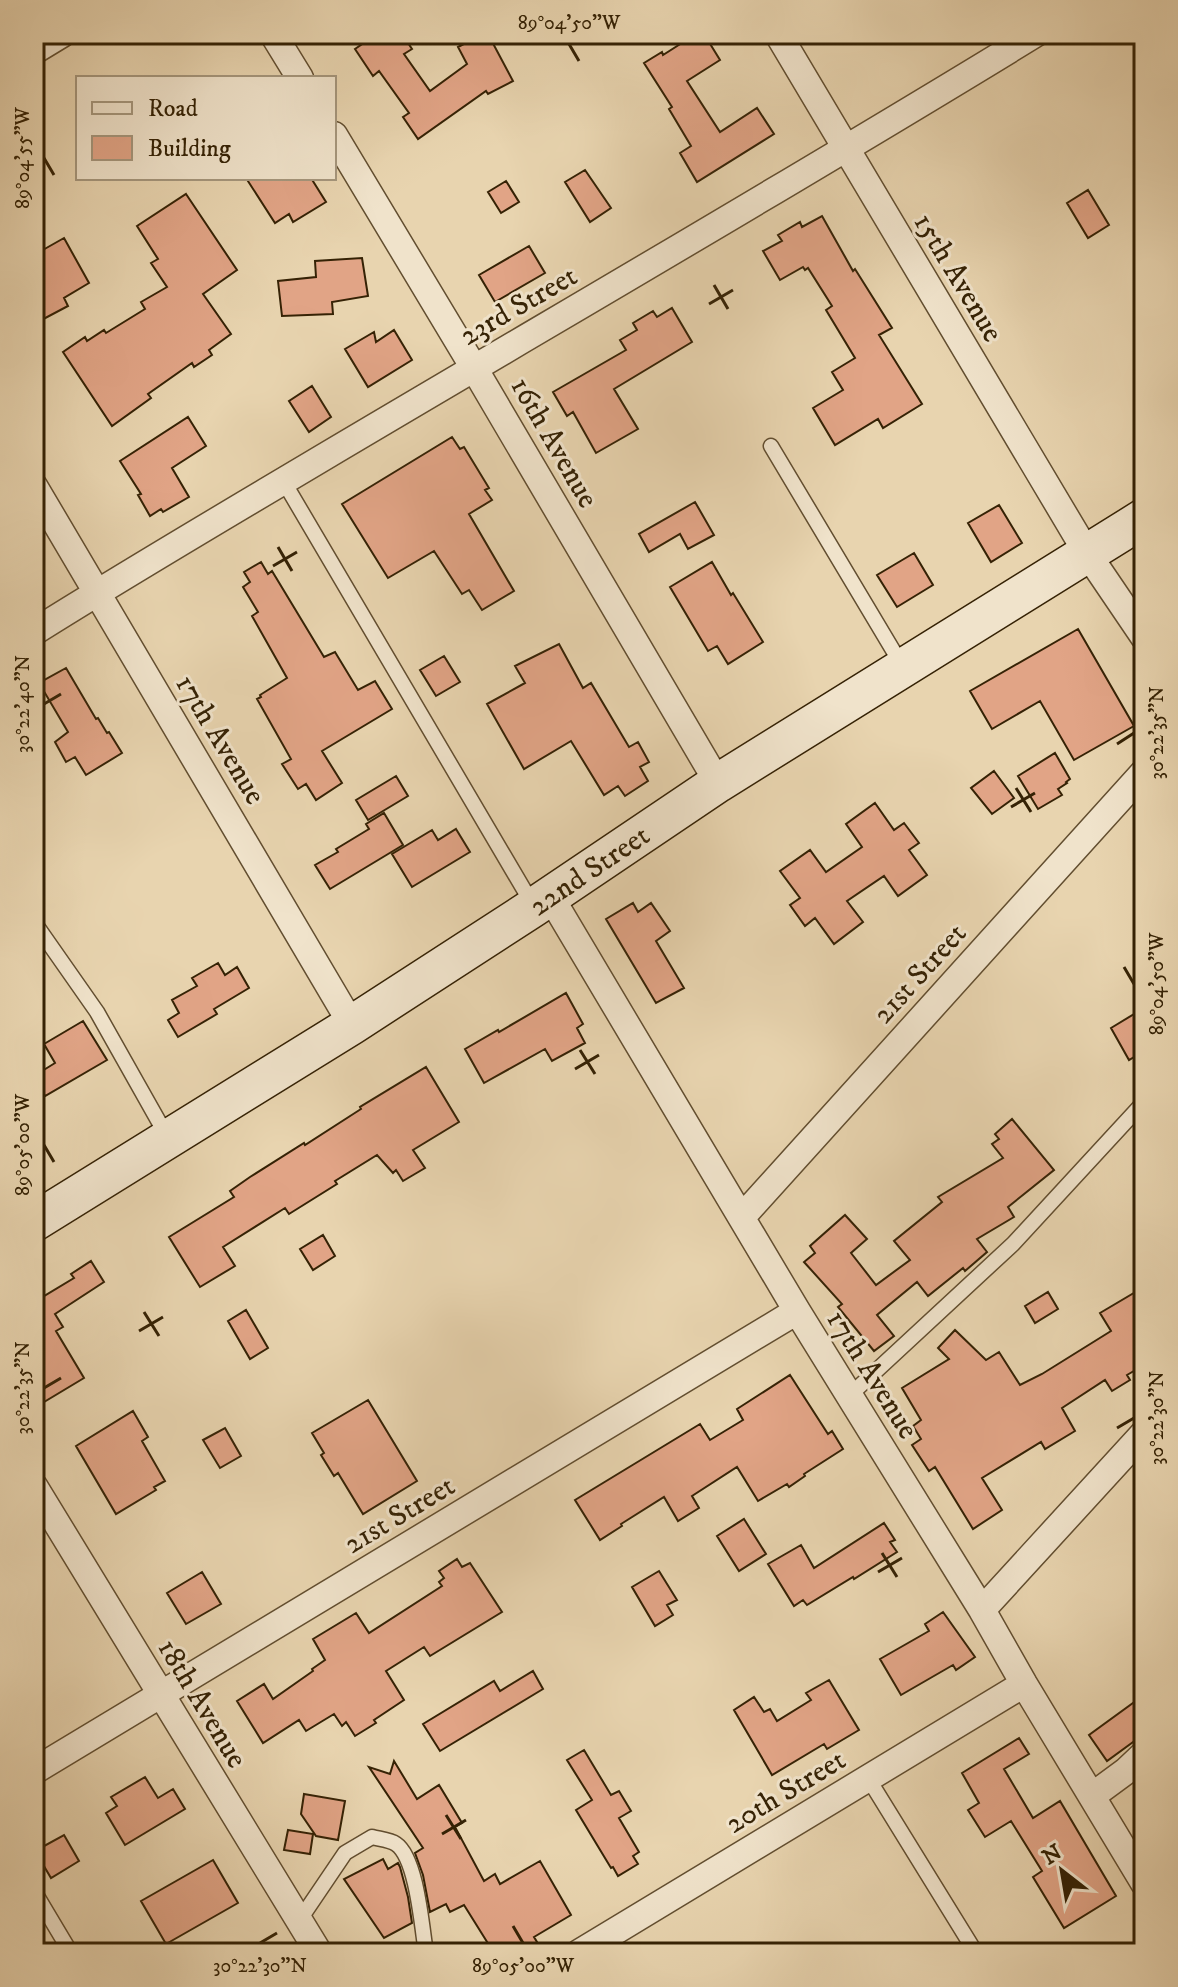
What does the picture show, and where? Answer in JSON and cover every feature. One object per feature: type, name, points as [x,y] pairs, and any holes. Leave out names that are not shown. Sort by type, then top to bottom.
[{"type":"street","points":[[34,51],[62,34]]},
{"type":"street","points":[[273,34],[299,76]]},
{"type":"street","name":"15th Avenue","points":[[778,34],[1087,553],[1144,637]]},
{"type":"street","name":"23rd Street","points":[[34,632],[474,368],[846,150],[1035,34]]},
{"type":"street","name":"16th Avenue","points":[[336,138],[718,783]]},
{"type":"street","name":"17th Avenue","points":[[34,486],[352,1025]]},
{"type":"street","name":"22nd Street","points":[[34,1222],[352,1025],[718,783],[1144,518]]},
{"type":"street","name":"21st Street","points":[[742,1217],[1144,772]]},
{"type":"street","name":"17th Avenue","points":[[542,902],[742,1217],[1144,1883]]},
{"type":"street","name":"21st Street","points":[[34,1771],[797,1311]]},
{"type":"street","points":[[982,1610],[1144,1433]]},
{"type":"street","name":"18th Avenue","points":[[34,1486],[319,1953]]},
{"type":"street","name":"20th Street","points":[[579,1953],[1024,1684]]},
{"type":"street","points":[[1092,1796],[1144,1754]]},
{"type":"lane","points":[[771,446],[903,668]]},
{"type":"lane","points":[[284,482],[542,902]]},
{"type":"lane","points":[[34,922],[97,1012],[168,1139]]},
{"type":"lane","points":[[849,1396],[1013,1244],[1144,1102]]},
{"type":"lane","points":[[868,1778],[976,1953]]},
{"type":"lane","points":[[299,1921],[345,1853],[372,1837],[397,1845],[407,1860],[415,1881],[426,1953]]},
{"type":"lane","points":[[34,1891],[71,1953]]},
{"type":"building","points":[[377,34],[402,34],[412,49],[404,54],[430,91],[467,64],[458,47],[483,34],[488,34],[513,81],[488,94],[486,91],[418,139],[403,117],[409,113],[379,71],[373,76],[355,49]]},
{"type":"building","points":[[696,34],[704,34],[720,60],[687,81],[720,132],[757,108],[774,134],[697,182],[680,153],[691,146],[669,109],[672,107],[644,63]]},
{"type":"building","points":[[585,170],[611,208],[590,222],[565,182]]},
{"type":"building","points":[[247,180],[312,180],[326,202],[293,222],[289,214],[275,223]]},
{"type":"building","points":[[506,181],[519,202],[501,213],[488,192]]},
{"type":"building","points":[[1088,190],[1109,225],[1088,238],[1067,203]]},
{"type":"building","points":[[186,194],[237,270],[203,294],[231,334],[209,350],[212,355],[194,367],[192,363],[148,394],[151,398],[112,426],[63,352],[85,337],[87,341],[104,330],[106,333],[145,309],[141,302],[167,287],[151,263],[158,259],[137,226]]},
{"type":"building","points":[[822,216],[853,271],[855,269],[892,328],[879,335],[922,404],[883,428],[878,419],[835,445],[813,408],[843,390],[832,372],[855,358],[826,310],[832,306],[808,268],[805,270],[803,267],[780,280],[763,251],[782,241],[778,235],[800,222],[802,227]]},
{"type":"building","points":[[64,238],[89,283],[64,298],[68,306],[34,324],[34,255]]},
{"type":"building","points":[[529,246],[545,273],[495,302],[479,275]]},
{"type":"building","points":[[362,258],[368,296],[332,302],[333,314],[282,316],[278,281],[316,277],[315,261]]},
{"type":"building","points":[[672,308],[692,342],[614,389],[638,429],[596,453],[573,412],[567,416],[553,392],[626,350],[620,340],[637,330],[633,323],[653,311],[657,317]]},
{"type":"building","points":[[394,330],[412,360],[368,387],[345,349],[374,332],[376,342]]},
{"type":"building","points":[[312,386],[331,417],[309,432],[289,401]]},
{"type":"building","points":[[188,417],[206,446],[172,468],[189,497],[150,516],[138,495],[141,494],[120,461]]},
{"type":"building","points":[[452,437],[460,449],[464,447],[489,488],[485,490],[492,500],[469,514],[514,591],[482,610],[469,590],[462,594],[434,551],[388,578],[342,504]]},
{"type":"building","points":[[695,502],[714,535],[688,549],[680,534],[649,552],[639,534]]},
{"type":"building","points":[[999,505],[1022,543],[991,562],[968,523]]},
{"type":"building","points":[[914,553],[933,585],[897,607],[877,575]]},
{"type":"building","points":[[261,562],[268,574],[272,571],[324,657],[335,652],[358,690],[375,681],[392,709],[322,751],[342,783],[316,800],[306,784],[298,789],[282,764],[291,759],[257,699],[287,678],[252,616],[258,612],[243,587],[250,582],[244,572]]},
{"type":"building","points":[[712,562],[763,642],[728,664],[717,646],[708,651],[670,587]]},
{"type":"building","points":[[1078,629],[1134,726],[1074,760],[1040,701],[992,729],[970,691]]},
{"type":"building","points":[[559,644],[583,688],[591,683],[629,747],[638,742],[649,762],[640,767],[648,781],[625,796],[618,786],[604,795],[571,741],[524,769],[487,704],[525,683],[515,666]]},
{"type":"building","points":[[444,656],[460,682],[436,696],[420,670]]},
{"type":"building","points":[[66,668],[96,719],[109,732],[122,753],[86,775],[75,757],[66,762],[55,742],[68,732],[39,683]]},
{"type":"building","points":[[1055,753],[1070,779],[1058,789],[1062,795],[1038,809],[1018,776]]},
{"type":"building","points":[[994,771],[1014,798],[992,814],[971,788]]},
{"type":"building","points":[[396,776],[408,796],[368,820],[356,800]]},
{"type":"building","points":[[875,803],[894,830],[904,823],[919,843],[909,850],[927,875],[898,896],[884,876],[847,901],[863,922],[834,944],[815,918],[805,926],[790,905],[800,898],[780,871],[810,850],[826,872],[862,847],[846,824]]},
{"type":"building","points":[[384,813],[403,845],[330,889],[315,865],[369,829],[366,824]]},
{"type":"building","points":[[456,829],[470,852],[412,887],[392,854],[432,830],[438,840]]},
{"type":"building","points":[[633,903],[638,912],[651,903],[670,931],[656,941],[684,988],[656,1003],[606,919]]},
{"type":"building","points":[[218,963],[225,975],[237,967],[249,988],[214,1009],[217,1014],[178,1037],[168,1020],[179,1013],[172,1000],[197,986],[192,978]]},
{"type":"building","points":[[566,993],[583,1024],[577,1028],[585,1043],[552,1061],[545,1049],[484,1083],[465,1049]]},
{"type":"building","points":[[1144,1008],[1144,1051],[1129,1060],[1111,1028]]},
{"type":"building","points":[[83,1021],[107,1060],[45,1096],[34,1076],[55,1063],[44,1044]]},
{"type":"building","points":[[426,1067],[459,1122],[413,1150],[425,1168],[403,1181],[396,1170],[393,1173],[377,1155],[289,1214],[285,1208],[223,1247],[235,1266],[200,1287],[169,1237],[234,1197],[230,1191],[250,1177]]},
{"type":"building","points":[[1012,1119],[1054,1170],[1008,1207],[1014,1217],[977,1239],[987,1252],[965,1271],[963,1268],[928,1296],[917,1282],[877,1315],[894,1336],[874,1351],[838,1307],[842,1304],[804,1262],[815,1253],[810,1246],[845,1215],[867,1239],[851,1253],[876,1285],[910,1260],[894,1241],[942,1202],[938,1197],[1003,1158],[992,1144],[999,1139],[995,1134]]},
{"type":"building","points":[[323,1235],[335,1256],[313,1270],[300,1249]]},
{"type":"building","points":[[91,1261],[104,1282],[55,1314],[63,1327],[56,1331],[84,1378],[34,1408],[34,1279],[44,1296],[74,1278],[71,1274]]},
{"type":"building","points":[[1144,1287],[1144,1365],[1127,1375],[1130,1380],[1112,1391],[1105,1380],[1062,1408],[1075,1431],[1045,1449],[1041,1442],[982,1478],[1002,1510],[973,1529],[935,1467],[929,1471],[912,1445],[921,1439],[913,1426],[921,1420],[902,1388],[949,1359],[938,1348],[955,1330],[986,1360],[999,1352],[1020,1385],[1111,1331],[1100,1313]]},
{"type":"building","points":[[1048,1292],[1058,1309],[1035,1323],[1025,1306]]},
{"type":"building","points":[[246,1310],[268,1348],[250,1359],[228,1321]]},
{"type":"building","points":[[790,1375],[828,1434],[832,1431],[843,1449],[789,1487],[787,1484],[758,1501],[737,1467],[692,1496],[699,1508],[678,1521],[664,1497],[600,1540],[575,1500],[700,1424],[710,1440],[743,1420],[737,1409]]},
{"type":"building","points":[[368,1400],[417,1481],[363,1514],[338,1473],[334,1476],[312,1433]]},
{"type":"building","points":[[133,1411],[148,1437],[142,1441],[165,1481],[154,1487],[156,1490],[116,1514],[76,1446]]},
{"type":"building","points":[[225,1428],[241,1456],[220,1468],[203,1440]]},
{"type":"building","points":[[744,1519],[766,1554],[739,1571],[717,1536]]},
{"type":"building","points":[[884,1523],[895,1540],[890,1542],[897,1552],[807,1605],[803,1600],[794,1606],[768,1564],[801,1545],[814,1568]]},
{"type":"building","points":[[457,1559],[462,1567],[470,1563],[502,1612],[430,1656],[424,1647],[386,1671],[404,1700],[355,1736],[346,1722],[342,1726],[334,1714],[306,1731],[299,1720],[263,1743],[237,1701],[264,1684],[273,1699],[325,1660],[313,1639],[356,1613],[369,1633],[442,1586],[439,1582],[444,1578],[439,1571]]},
{"type":"building","points":[[659,1571],[677,1600],[667,1605],[673,1615],[655,1626],[632,1587]]},
{"type":"building","points":[[202,1572],[221,1604],[186,1624],[167,1593]]},
{"type":"building","points":[[943,1612],[975,1657],[956,1670],[953,1665],[901,1695],[880,1659],[929,1631],[925,1624]]},
{"type":"building","points":[[533,1671],[543,1689],[440,1751],[423,1724],[494,1681],[500,1691]]},
{"type":"building","points":[[829,1680],[859,1730],[827,1749],[824,1744],[772,1775],[734,1710],[754,1697],[764,1712],[770,1709],[777,1721],[811,1700],[806,1693]]},
{"type":"building","points":[[1144,1695],[1144,1734],[1107,1761],[1089,1735]]},
{"type":"building","points":[[1019,1738],[1029,1754],[1004,1769],[1033,1818],[1060,1801],[1116,1896],[1064,1928],[1033,1877],[1042,1871],[1011,1821],[985,1837],[968,1810],[979,1803],[962,1773]]},
{"type":"building","points":[[584,1750],[611,1795],[619,1791],[631,1811],[619,1818],[639,1852],[633,1856],[638,1864],[618,1876],[576,1810],[592,1800],[567,1760]]},
{"type":"building","points":[[394,1761],[417,1799],[439,1785],[462,1823],[455,1827],[484,1881],[495,1874],[500,1884],[540,1861],[571,1915],[534,1937],[537,1942],[518,1953],[494,1953],[464,1905],[450,1912],[446,1904],[430,1912],[415,1853],[423,1848],[369,1767],[390,1774]]},
{"type":"building","points":[[145,1777],[158,1798],[173,1789],[185,1809],[125,1845],[106,1813],[117,1806],[111,1797]]},
{"type":"building","points":[[304,1794],[345,1801],[338,1840],[316,1836],[301,1814]]},
{"type":"building","points":[[288,1830],[313,1834],[310,1854],[284,1850]]},
{"type":"building","points":[[64,1835],[79,1861],[51,1878],[35,1851]]},
{"type":"building","points":[[383,1859],[388,1869],[398,1863],[400,1867],[412,1923],[384,1938],[344,1879]]},
{"type":"building","points":[[213,1860],[238,1903],[166,1944],[141,1901]]}]
